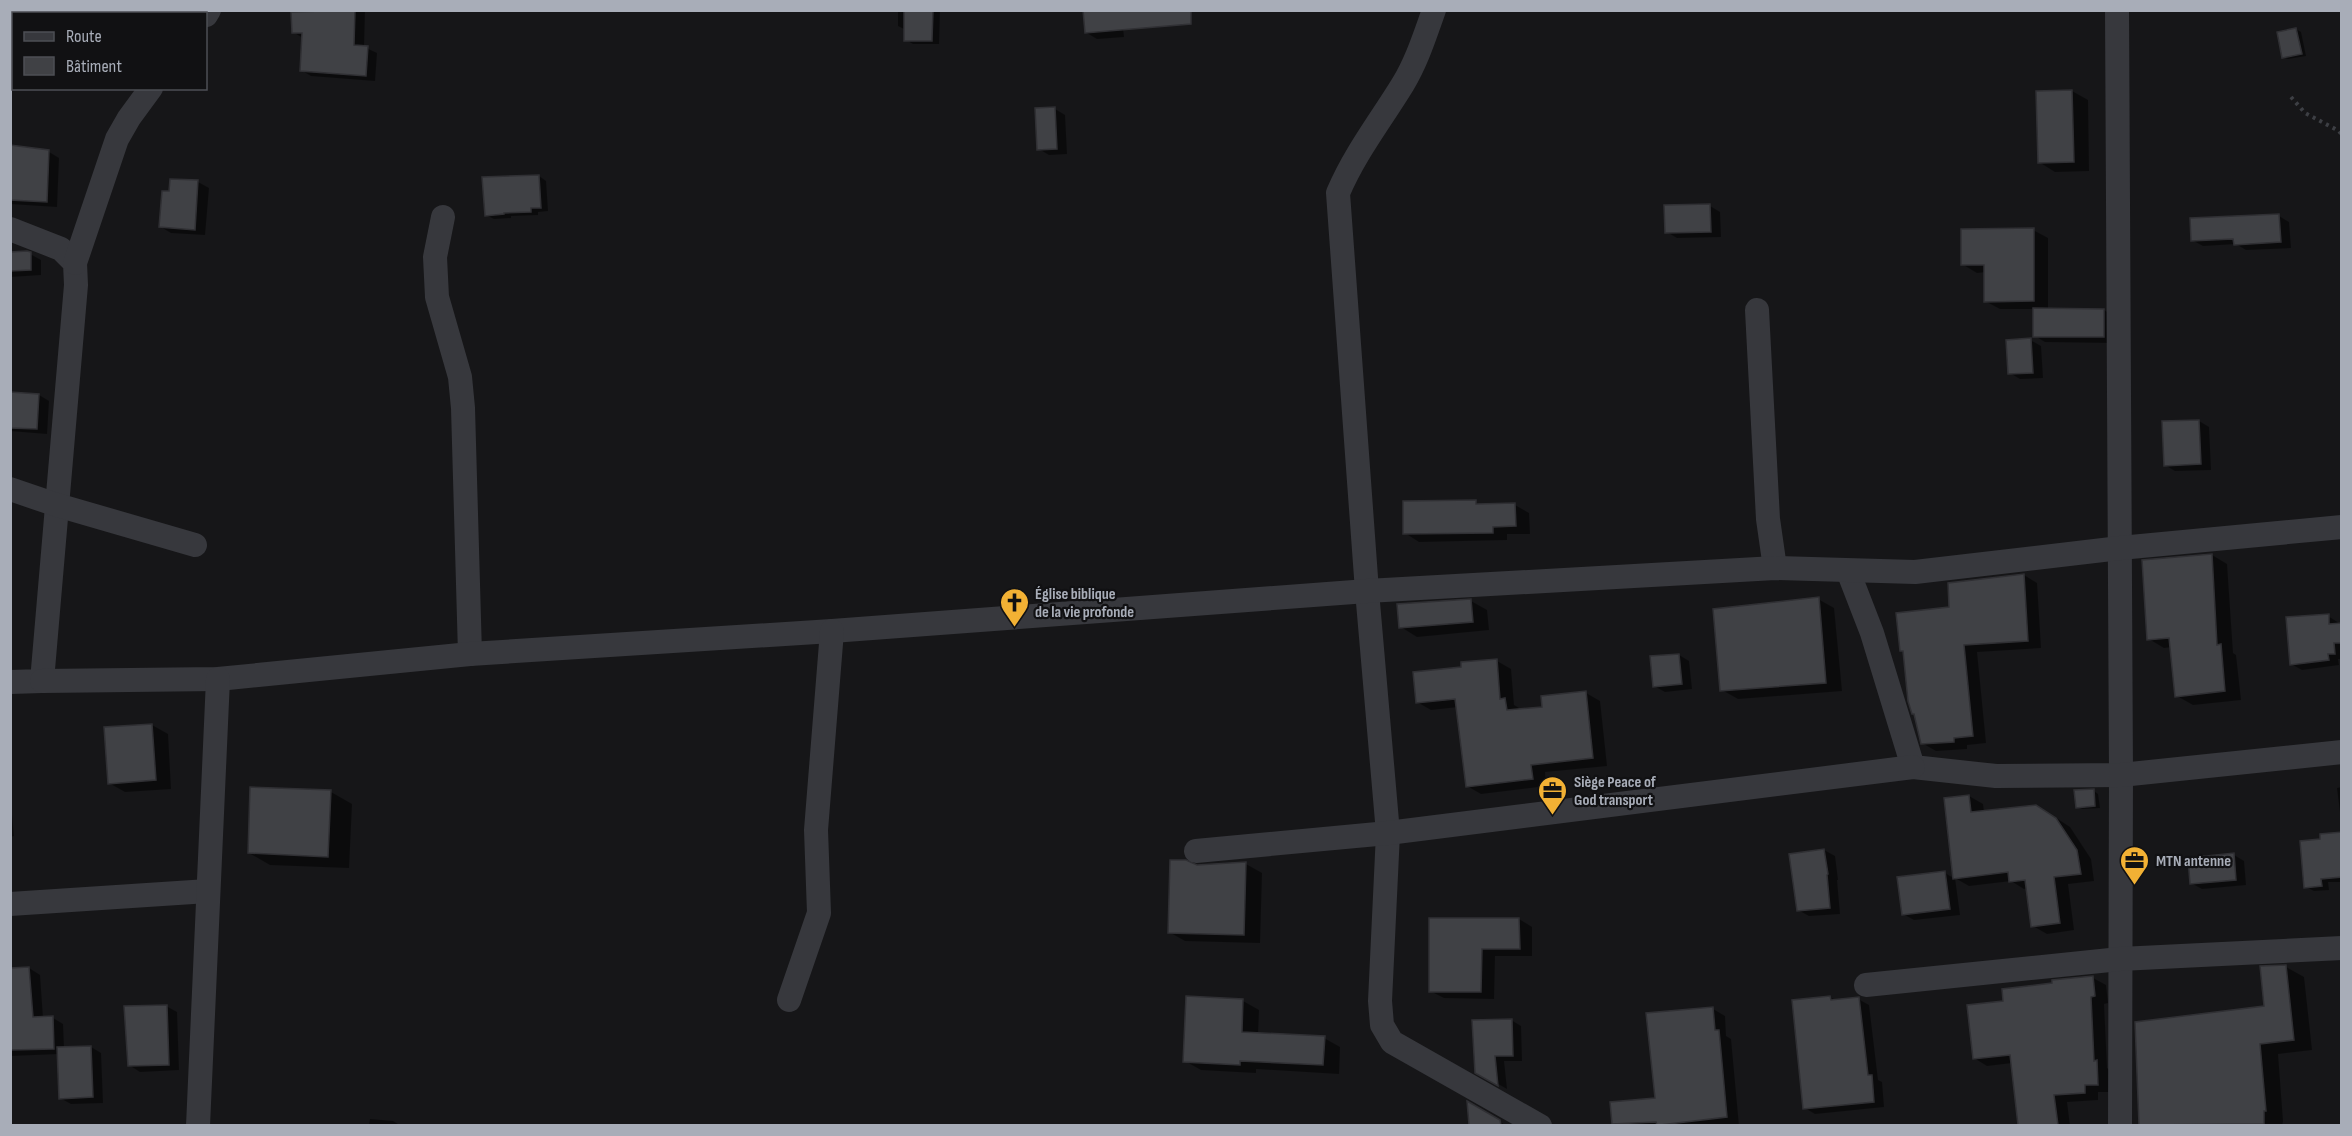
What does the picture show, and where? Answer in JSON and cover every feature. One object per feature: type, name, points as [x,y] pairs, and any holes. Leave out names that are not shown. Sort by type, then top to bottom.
[{"type":"street","points":[[1434,10],[1424,40],[1404,82],[1348,169],[1338,193],[1367,591],[1388,833],[1380,1001],[1382,1024],[1392,1042],[1540,1125]]},
{"type":"street","points":[[2118,10],[2120,1125]]},
{"type":"street","points":[[42,681],[76,285],[75,263],[117,140],[129,118],[150,90]]},
{"type":"street","points":[[443,217],[435,257],[437,297],[460,377],[463,408],[470,654]]},
{"type":"street","points":[[10,229],[61,249],[75,263]]},
{"type":"street","points":[[1757,310],[1768,519],[1775,568]]},
{"type":"street","points":[[10,489],[195,545]]},
{"type":"street","points":[[10,682],[218,679],[470,654],[832,631],[1367,591],[1775,568],[1915,572],[2120,548],[2342,527]]},
{"type":"street","points":[[1848,571],[1872,633],[1913,767]]},
{"type":"street","points":[[789,1000],[819,913],[816,830],[832,631]]},
{"type":"street","points":[[198,1125],[218,679]]},
{"type":"street","points":[[1196,851],[1388,833],[1913,767],[1996,776],[2121,775],[2342,752]]},
{"type":"street","points":[[10,904],[208,891]]},
{"type":"street","points":[[1866,985],[2120,959],[2342,948]]},
{"type":"path","points":[[2291,97],[2305,112],[2339,131],[2342,135]]},
{"type":"building","points":[[355,10],[354,45],[368,46],[366,76],[300,71],[302,33],[292,33],[291,12]]},
{"type":"building","points":[[904,10],[933,10],[932,41],[904,41]]},
{"type":"building","points":[[1083,10],[1191,10],[1191,24],[1085,33]]},
{"type":"building","points":[[2296,28],[2302,54],[2282,58],[2277,32]]},
{"type":"building","points":[[2072,90],[2074,162],[2038,163],[2036,91]]},
{"type":"building","points":[[1055,107],[1057,149],[1037,150],[1035,108]]},
{"type":"building","points":[[10,145],[49,150],[47,202],[10,200]]},
{"type":"building","points":[[539,175],[541,208],[531,208],[531,212],[485,216],[482,177]]},
{"type":"building","points":[[170,179],[198,180],[195,230],[159,227],[162,191],[169,191]]},
{"type":"building","points":[[1710,204],[1711,232],[1665,233],[1664,205]]},
{"type":"building","points":[[2279,214],[2281,242],[2234,245],[2233,239],[2191,241],[2190,218]]},
{"type":"building","points":[[2034,228],[2034,301],[1984,302],[1984,265],[1961,265],[1961,229]]},
{"type":"building","points":[[10,252],[31,252],[31,270],[10,271]]},
{"type":"building","points":[[2033,308],[2104,309],[2104,337],[2033,337]]},
{"type":"building","points":[[2031,338],[2033,373],[2008,374],[2006,340]]},
{"type":"building","points":[[10,392],[39,394],[37,429],[10,428]]},
{"type":"building","points":[[2199,420],[2201,464],[2164,466],[2162,421]]},
{"type":"building","points":[[1476,500],[1476,504],[1515,503],[1516,526],[1493,527],[1493,533],[1403,534],[1403,501]]},
{"type":"building","points":[[2212,554],[2217,645],[2221,644],[2225,691],[2175,697],[2169,638],[2147,640],[2142,560]]},
{"type":"building","points":[[2024,574],[2028,641],[1964,645],[1973,736],[1954,738],[1954,742],[1921,744],[1914,714],[1912,714],[1908,701],[1903,651],[1900,651],[1896,613],[1949,607],[1948,583]]},
{"type":"building","points":[[1819,597],[1826,683],[1720,691],[1713,609]]},
{"type":"building","points":[[1471,599],[1473,622],[1399,628],[1397,604]]},
{"type":"building","points":[[2329,614],[2329,624],[2342,623],[2342,643],[2334,643],[2335,654],[2328,654],[2329,660],[2290,665],[2286,617]]},
{"type":"building","points":[[1679,654],[1682,684],[1653,687],[1650,656]]},
{"type":"building","points":[[1497,659],[1500,699],[1505,698],[1507,710],[1542,707],[1541,696],[1586,691],[1593,758],[1531,765],[1533,779],[1466,787],[1455,699],[1416,703],[1413,672],[1461,667],[1461,662]]},
{"type":"building","points":[[152,724],[156,780],[108,784],[104,727]]},
{"type":"building","points":[[250,787],[331,790],[328,857],[248,853]]},
{"type":"building","points":[[2094,789],[2095,806],[2076,808],[2074,790]]},
{"type":"building","points":[[1969,795],[1971,812],[2036,805],[2056,818],[2077,850],[2081,874],[2054,877],[2060,923],[2031,927],[2025,880],[2009,882],[2008,872],[1953,879],[1944,798]]},
{"type":"building","points":[[2342,832],[2342,877],[2321,879],[2322,886],[2304,888],[2300,841],[2320,839],[2320,834]]},
{"type":"building","points":[[1824,849],[1830,908],[1797,911],[1789,854]]},
{"type":"building","points":[[2234,853],[2236,880],[2190,884],[2188,858]]},
{"type":"building","points":[[1170,860],[1186,860],[1197,865],[1246,862],[1244,935],[1168,933]]},
{"type":"building","points":[[1945,871],[1950,909],[1902,915],[1897,877]]},
{"type":"building","points":[[1429,918],[1519,918],[1520,949],[1482,949],[1481,992],[1429,992]]},
{"type":"building","points":[[2286,965],[2294,1040],[2260,1044],[2266,1111],[2264,1111],[2264,1124],[2139,1125],[2135,1022],[2264,1006],[2260,966]]},
{"type":"building","points":[[29,967],[33,1017],[53,1016],[54,1049],[10,1050],[10,968]]},
{"type":"building","points":[[2093,976],[2095,996],[2091,997],[2094,1061],[2097,1060],[2098,1085],[2085,1085],[2085,1093],[2054,1095],[2058,1125],[2018,1125],[2010,1055],[1973,1059],[1967,1005],[2003,1001],[2002,989],[2052,983],[2052,980]]},
{"type":"building","points":[[1186,996],[1243,999],[1242,1032],[1325,1036],[1323,1065],[1240,1061],[1240,1065],[1183,1062]]},
{"type":"building","points":[[1830,996],[1831,1000],[1859,997],[1868,1075],[1872,1075],[1874,1102],[1803,1109],[1792,1000]]},
{"type":"building","points":[[167,1005],[169,1065],[128,1066],[124,1006]]},
{"type":"building","points":[[1713,1007],[1715,1030],[1719,1030],[1727,1117],[1660,1125],[1656,1122],[1612,1124],[1610,1102],[1655,1098],[1646,1013]]},
{"type":"building","points":[[1512,1019],[1513,1056],[1495,1056],[1498,1086],[1475,1073],[1472,1020]]},
{"type":"building","points":[[91,1046],[93,1097],[59,1099],[57,1047]]},
{"type":"building","points":[[1467,1101],[1500,1120],[1501,1125],[1469,1125]]},
{"type":"place","name":"Église biblique de la vie profonde","points":[[1014,628]]},
{"type":"place","name":"Siège Peace of God transport","points":[[1553,816]]},
{"type":"place","name":"MTN antenne","points":[[2135,886]]}]
